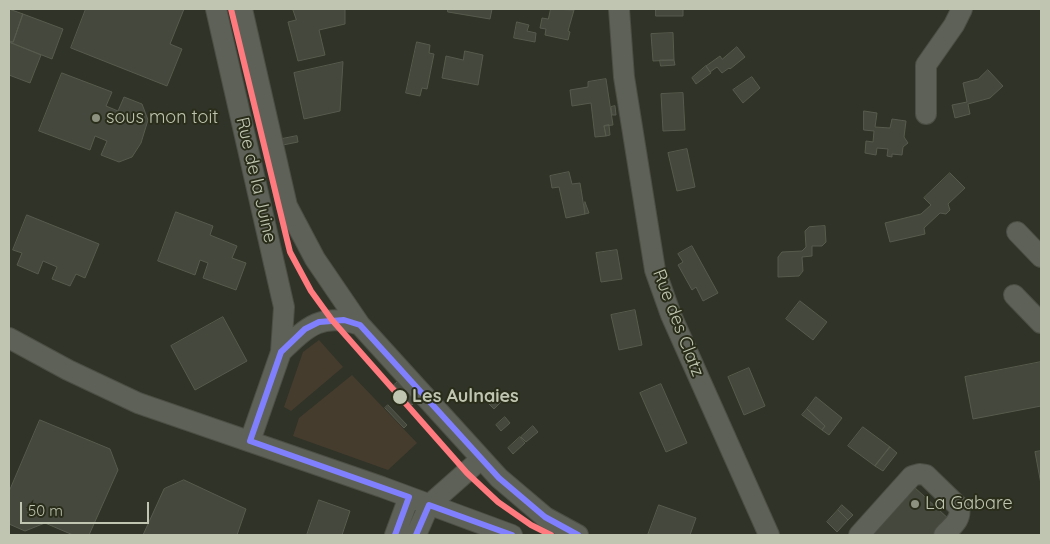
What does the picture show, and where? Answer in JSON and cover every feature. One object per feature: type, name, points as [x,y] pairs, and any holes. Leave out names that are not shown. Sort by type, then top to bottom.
[{"type":"street","name":"Rue de la Juine","points":[[216,9],[284,307],[281,352],[250,441]]},
{"type":"street","name":"Rue de la Juine","points":[[242,9],[287,206],[315,259],[360,325],[481,460],[522,500],[546,517],[578,535]]},
{"type":"street","name":"Rue des Clatz","points":[[618,9],[624,77],[655,270],[670,316],[768,535]]},
{"type":"street","points":[[926,114],[926,65],[954,26],[962,9]]},
{"type":"street","points":[[1017,232],[1041,257]]},
{"type":"street","points":[[1014,295],[1041,323]]},
{"type":"street","name":"Rue de la Juine","points":[[281,352],[305,329],[319,322],[344,320],[360,325]]},
{"type":"street","points":[[9,338],[77,374],[138,403],[409,497],[512,535]]},
{"type":"street","points":[[416,535],[429,505],[481,460]]},
{"type":"street","points":[[859,535],[912,476],[919,474],[926,475],[956,502],[959,507],[961,514],[959,519],[944,535]]},
{"type":"street","points":[[395,535],[409,497]]},
{"type":"shaded area","points":[[319,340],[343,367],[291,411],[284,407],[303,352]]},
{"type":"shaded area","points":[[352,375],[417,443],[388,470],[293,436],[299,418]]},
{"type":"building","points":[[9,9],[23,14],[13,42],[9,41]]},
{"type":"building","points":[[86,9],[184,9],[170,44],[182,49],[167,86],[71,48]]},
{"type":"building","points":[[293,9],[345,9],[345,24],[319,30],[325,55],[298,61],[288,22],[296,20]]},
{"type":"building","points":[[448,9],[492,9],[490,19],[448,12]]},
{"type":"building","points":[[551,9],[574,10],[568,31],[570,32],[568,40],[545,35],[546,29],[540,28],[542,18],[548,19]]},
{"type":"building","points":[[656,9],[683,9],[683,16],[656,16]]},
{"type":"building","points":[[23,14],[63,29],[52,59],[9,42],[13,42]]},
{"type":"building","points":[[517,22],[529,25],[527,31],[536,33],[535,42],[514,38]]},
{"type":"building","points":[[673,33],[674,60],[653,61],[651,34]]},
{"type":"building","points":[[9,42],[41,55],[30,83],[9,75]]},
{"type":"building","points":[[417,42],[430,45],[429,53],[434,54],[427,89],[422,88],[420,96],[406,93]]},
{"type":"building","points":[[737,47],[745,57],[722,73],[717,67],[710,72],[706,66],[720,56],[722,59]]},
{"type":"building","points":[[465,51],[483,55],[478,85],[442,78],[446,56],[463,60]]},
{"type":"building","points":[[660,60],[674,60],[675,65],[661,66]]},
{"type":"building","points":[[343,62],[340,111],[304,119],[294,73]]},
{"type":"building","points":[[706,66],[711,73],[696,84],[692,78]]},
{"type":"building","points":[[988,70],[1003,86],[990,98],[968,104],[970,114],[955,118],[952,105],[967,102],[963,83],[978,79]]},
{"type":"building","name":"sous mon toit","points":[[62,73],[112,92],[106,106],[118,111],[124,97],[142,104],[148,120],[141,143],[132,157],[119,162],[101,155],[107,141],[95,136],[90,150],[39,131]]},
{"type":"building","points":[[752,77],[760,88],[743,103],[733,90]]},
{"type":"building","points":[[606,79],[613,125],[604,126],[606,136],[595,137],[591,103],[572,106],[570,90],[588,87],[588,82]]},
{"type":"building","points":[[683,93],[685,130],[663,131],[661,94]]},
{"type":"building","points":[[615,106],[616,115],[612,115],[611,107]]},
{"type":"building","points":[[864,111],[877,113],[875,127],[890,128],[892,119],[906,121],[904,137],[908,143],[903,147],[902,155],[892,154],[892,157],[887,156],[888,149],[877,148],[876,155],[865,153],[866,141],[873,142],[874,131],[864,130]]},
{"type":"building","points":[[609,125],[610,135],[606,136],[604,126]]},
{"type":"building","points":[[297,136],[298,142],[283,145],[282,139]]},
{"type":"building","points":[[687,149],[695,187],[677,191],[668,153]]},
{"type":"building","points":[[569,172],[572,184],[580,183],[585,214],[566,218],[559,187],[552,188],[550,176]]},
{"type":"building","points":[[950,173],[965,188],[948,204],[950,210],[946,214],[940,213],[924,228],[925,234],[890,242],[885,223],[921,214],[931,205],[924,198]]},
{"type":"building","points":[[585,202],[589,213],[585,214]]},
{"type":"building","points":[[176,212],[213,226],[210,235],[237,246],[232,258],[246,263],[236,290],[203,278],[208,263],[200,260],[195,275],[158,261]]},
{"type":"building","points":[[27,215],[99,244],[85,278],[76,274],[70,286],[52,279],[57,267],[43,261],[38,274],[17,265],[22,253],[13,250]]},
{"type":"building","points":[[825,226],[826,242],[822,246],[812,246],[812,256],[802,257],[803,271],[799,276],[778,277],[778,257],[782,252],[802,251],[806,247],[805,231],[809,227]]},
{"type":"building","points":[[692,246],[718,293],[703,301],[696,287],[692,290],[678,265],[683,262],[678,254]]},
{"type":"building","points":[[617,250],[622,279],[601,282],[596,253]]},
{"type":"building","points":[[800,301],[827,322],[813,340],[786,319]]},
{"type":"building","points":[[635,310],[642,345],[619,350],[611,315]]},
{"type":"building","points":[[223,317],[247,361],[195,390],[171,346]]},
{"type":"building","points":[[1041,362],[1041,406],[973,419],[965,377]]},
{"type":"building","points":[[749,368],[765,406],[744,415],[728,377]]},
{"type":"building","points":[[399,381],[416,401],[412,405],[394,385]]},
{"type":"building","points":[[661,384],[687,443],[666,452],[640,393]]},
{"type":"building","name":"Les Aulnaies","points":[[496,392],[503,400],[494,409],[486,401]]},
{"type":"building","points":[[816,397],[842,418],[829,435],[822,430],[825,426],[807,409]]},
{"type":"building","points":[[388,405],[407,425],[404,428],[385,408]]},
{"type":"building","points":[[807,409],[825,426],[822,430],[802,415]]},
{"type":"building","points":[[505,417],[510,423],[501,431],[496,425]]},
{"type":"building","points":[[40,420],[110,449],[118,470],[89,535],[73,535],[45,523],[25,531],[9,524],[9,492]]},
{"type":"building","points":[[533,426],[538,432],[526,442],[521,437]]},
{"type":"building","points":[[863,427],[890,447],[875,466],[848,446]]},
{"type":"building","points":[[520,437],[525,443],[513,454],[508,448]]},
{"type":"building","points":[[890,447],[897,453],[883,471],[875,466]]},
{"type":"building","points":[[1041,451],[1041,484],[1035,452]]},
{"type":"building","points":[[184,480],[246,509],[237,535],[143,535],[164,489]]},
{"type":"building","name":"La Gabare","points":[[913,486],[951,521],[939,535],[869,535]]},
{"type":"building","points":[[319,500],[350,511],[342,535],[307,535]]},
{"type":"building","points":[[659,505],[696,518],[690,535],[648,535]]},
{"type":"building","points":[[842,505],[853,515],[848,520],[838,510]]},
{"type":"building","points":[[838,510],[848,520],[837,532],[827,522]]},
{"type":"transit line","points":[[231,9],[290,252],[311,291],[332,320],[467,473],[498,502],[531,525],[551,535]]},
{"type":"transit line","points":[[395,535],[409,497],[250,441],[281,352],[305,329],[319,322],[344,320],[360,325],[499,478],[545,517],[578,535]]},
{"type":"transit line","points":[[416,535],[429,505],[512,535]]},
{"type":"place","name":"sous mon toit","points":[[96,118]]},
{"type":"place","name":"Les Aulnaies","points":[[400,397]]},
{"type":"place","name":"La Gabare","points":[[915,504]]}]
